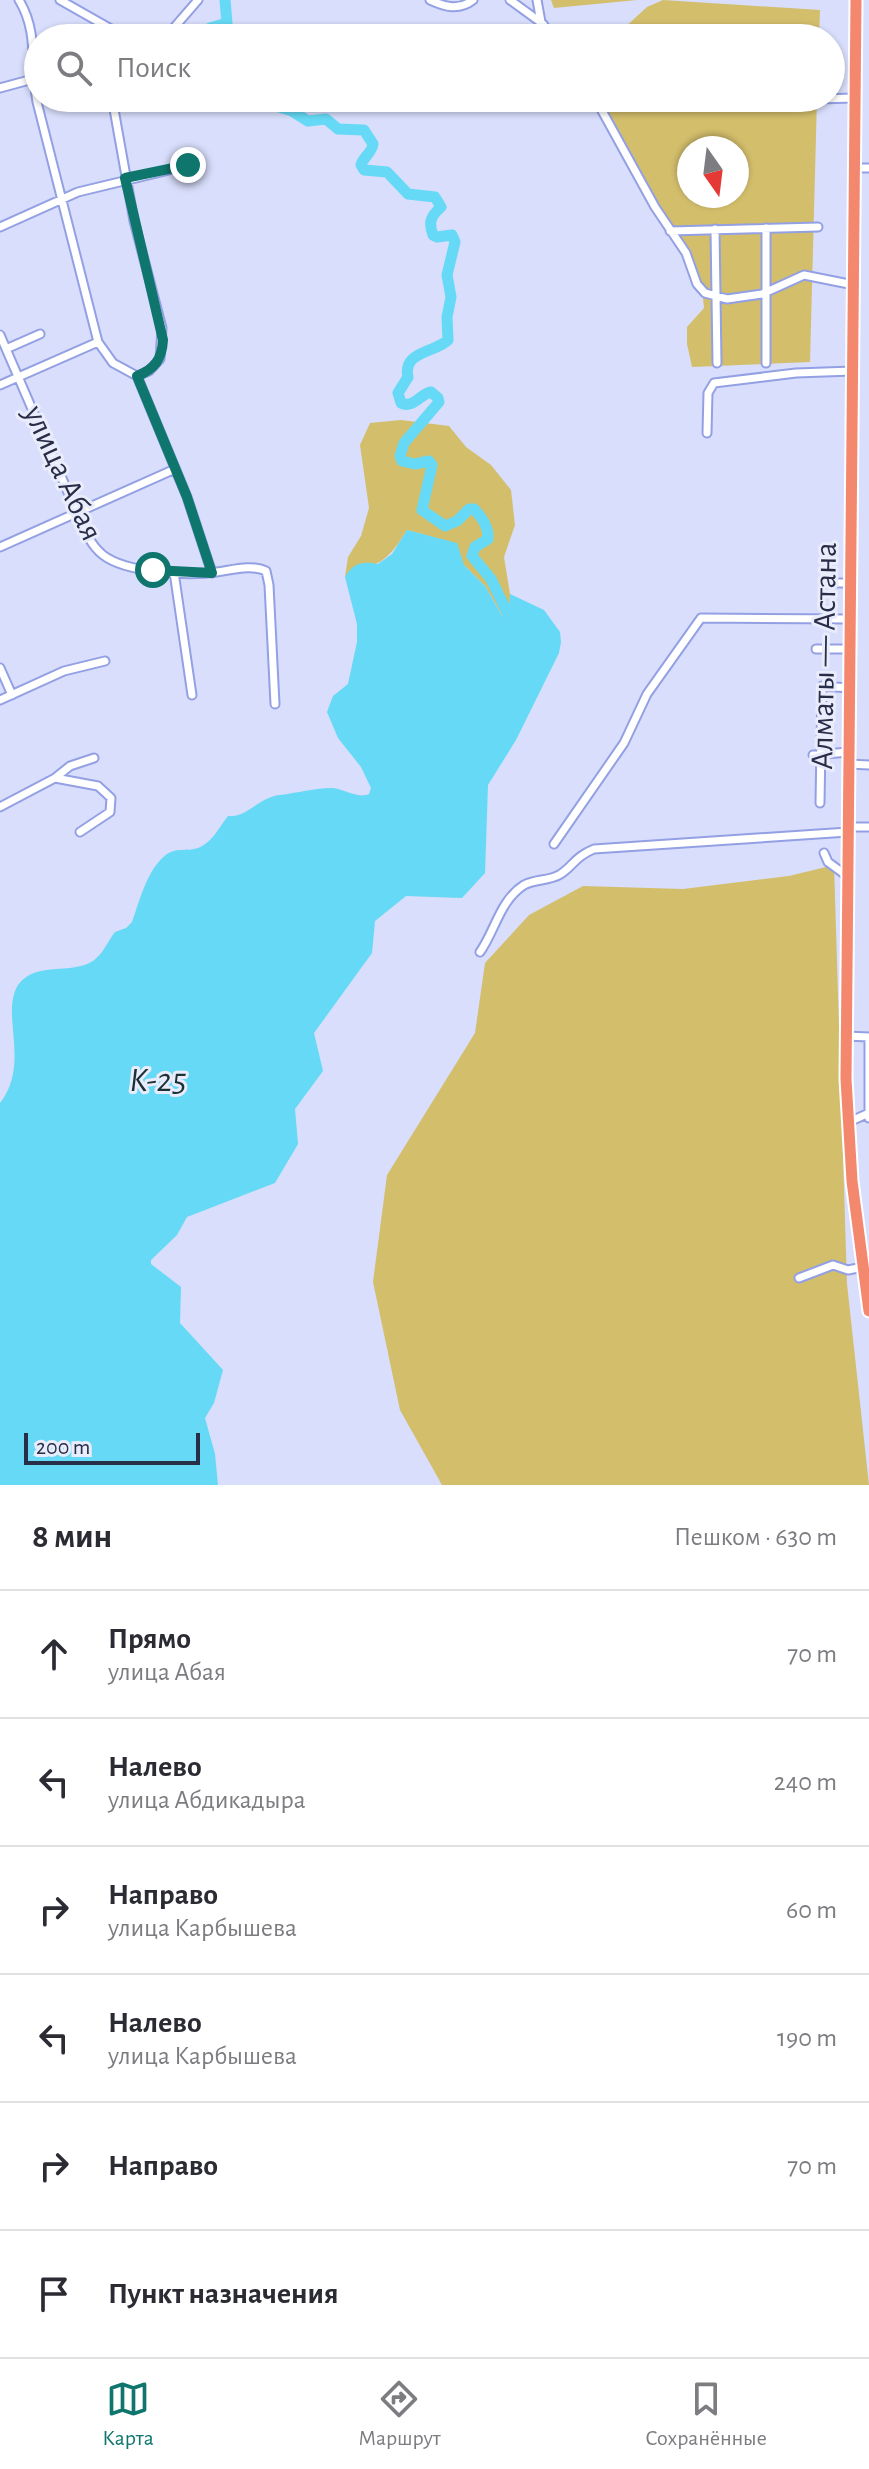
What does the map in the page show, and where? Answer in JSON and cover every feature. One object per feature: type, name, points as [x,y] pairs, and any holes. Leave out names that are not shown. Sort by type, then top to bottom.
[{"type":"highway","name":"Алматы — Астана","points":[[856,0],[846,1036],[852,1181],[869,1311]]},
{"type":"street","points":[[19,0],[30,24]]},
{"type":"street","points":[[60,0],[102,24]]},
{"type":"street","points":[[177,24],[198,0]]},
{"type":"street","points":[[430,0],[460,8],[473,0]]},
{"type":"street","points":[[510,0],[541,22]]},
{"type":"street","points":[[537,0],[541,22]]},
{"type":"street","points":[[0,88],[24,81]]},
{"type":"street","points":[[845,98],[855,98]]},
{"type":"street","points":[[41,112],[98,342],[113,363],[137,376],[187,497],[212,573]]},
{"type":"street","points":[[114,112],[125,178],[163,340],[160,359],[149,371],[137,376]]},
{"type":"street","points":[[603,112],[670,231],[686,253],[697,284],[705,293],[738,298],[767,293],[804,275],[854,285]]},
{"type":"street","points":[[0,227],[62,198],[125,178],[188,165],[193,167],[195,174]]},
{"type":"street","points":[[855,168],[869,168]]},
{"type":"street","points":[[670,231],[818,227]]},
{"type":"street","points":[[766,228],[766,363]]},
{"type":"street","points":[[715,229],[717,363]]},
{"type":"street","points":[[6,349],[40,334]]},
{"type":"street","name":"улица Абая","points":[[0,335],[87,536],[104,556],[136,567],[174,572],[212,573],[255,568],[267,574],[275,704]]},
{"type":"street","points":[[0,385],[98,342]]},
{"type":"street","points":[[707,433],[708,393],[714,383],[796,373],[853,371]]},
{"type":"street","points":[[0,547],[175,469]]},
{"type":"street","points":[[174,572],[192,695]]},
{"type":"street","points":[[831,583],[851,583]]},
{"type":"street","points":[[554,844],[624,743],[647,694],[701,618],[851,619]]},
{"type":"street","points":[[816,649],[850,649]]},
{"type":"street","points":[[0,700],[64,671],[105,661]]},
{"type":"street","points":[[0,668],[12,695]]},
{"type":"street","points":[[820,803],[817,755],[822,686],[849,688]]},
{"type":"street","points":[[817,755],[849,758],[869,765]]},
{"type":"street","points":[[0,807],[55,778],[70,766],[94,758]]},
{"type":"street","points":[[55,778],[98,786],[111,798],[110,812],[80,832]]},
{"type":"street","points":[[480,952],[492,934],[500,912],[516,891],[526,884],[561,874],[576,858],[594,849],[869,827]]},
{"type":"street","points":[[824,853],[828,862],[848,876]]},
{"type":"street","points":[[846,1036],[869,1038],[869,1115],[849,1122]]},
{"type":"street","points":[[799,1278],[833,1265],[848,1270],[865,1264]]},
{"type":"shaded area","points":[[551,0],[637,0],[554,8]]},
{"type":"shaded area","points":[[663,0],[820,10],[820,24],[628,24],[647,7]]},
{"type":"shaded area","points":[[604,112],[817,112],[810,362],[692,367],[687,327],[704,308],[702,289],[656,200]]},
{"type":"shaded area","points":[[401,420],[449,426],[466,447],[491,465],[511,490],[515,525],[504,557],[510,594],[509,627],[485,586],[433,537],[407,530],[382,561],[345,577],[348,557],[361,536],[369,508],[360,445],[370,423]]},
{"type":"shaded area","points":[[834,865],[847,1284],[869,1485],[442,1485],[400,1410],[373,1282],[387,1175],[475,1033],[485,963],[529,915],[583,886],[683,889],[789,876]]},
{"type":"water","name":"К-25","points":[[407,530],[457,543],[464,565],[485,586],[508,626],[510,594],[544,610],[560,632],[559,653],[516,740],[488,785],[485,873],[462,898],[406,896],[375,921],[372,953],[314,1033],[323,1071],[295,1109],[298,1144],[275,1183],[187,1217],[177,1235],[151,1260],[151,1264],[181,1287],[180,1323],[223,1370],[214,1403],[205,1418],[215,1454],[218,1485],[0,1485],[0,1103],[9,1088],[13,1072],[12,1010],[18,985],[34,973],[93,961],[115,932],[132,922],[145,885],[160,860],[171,852],[203,846],[228,816],[241,814],[266,799],[313,790],[332,788],[360,795],[369,794],[371,788],[361,767],[338,738],[327,712],[333,696],[348,684],[357,642],[357,624],[345,577],[355,566],[378,564],[392,554]]},
{"type":"waterway","points":[[224,24],[227,23],[225,0]]},
{"type":"waterway","points":[[294,112],[308,121],[326,119],[338,129],[364,130],[373,144],[361,165],[364,170],[387,172],[408,194],[435,197],[441,207],[431,220],[433,235],[452,235],[455,242],[447,275],[451,297],[447,317],[448,340],[410,362],[408,377],[398,393],[401,403],[405,404],[413,403],[431,392],[439,402],[404,443],[400,456],[402,461],[415,464],[429,461],[432,465],[422,510],[445,526],[457,521],[469,509],[474,509],[482,519],[488,539],[475,547],[472,556],[491,579],[508,614],[509,639]]},
{"type":"route","points":[[153,570],[212,573],[187,497],[137,376],[156,365],[163,340],[125,178],[188,165]]}]
